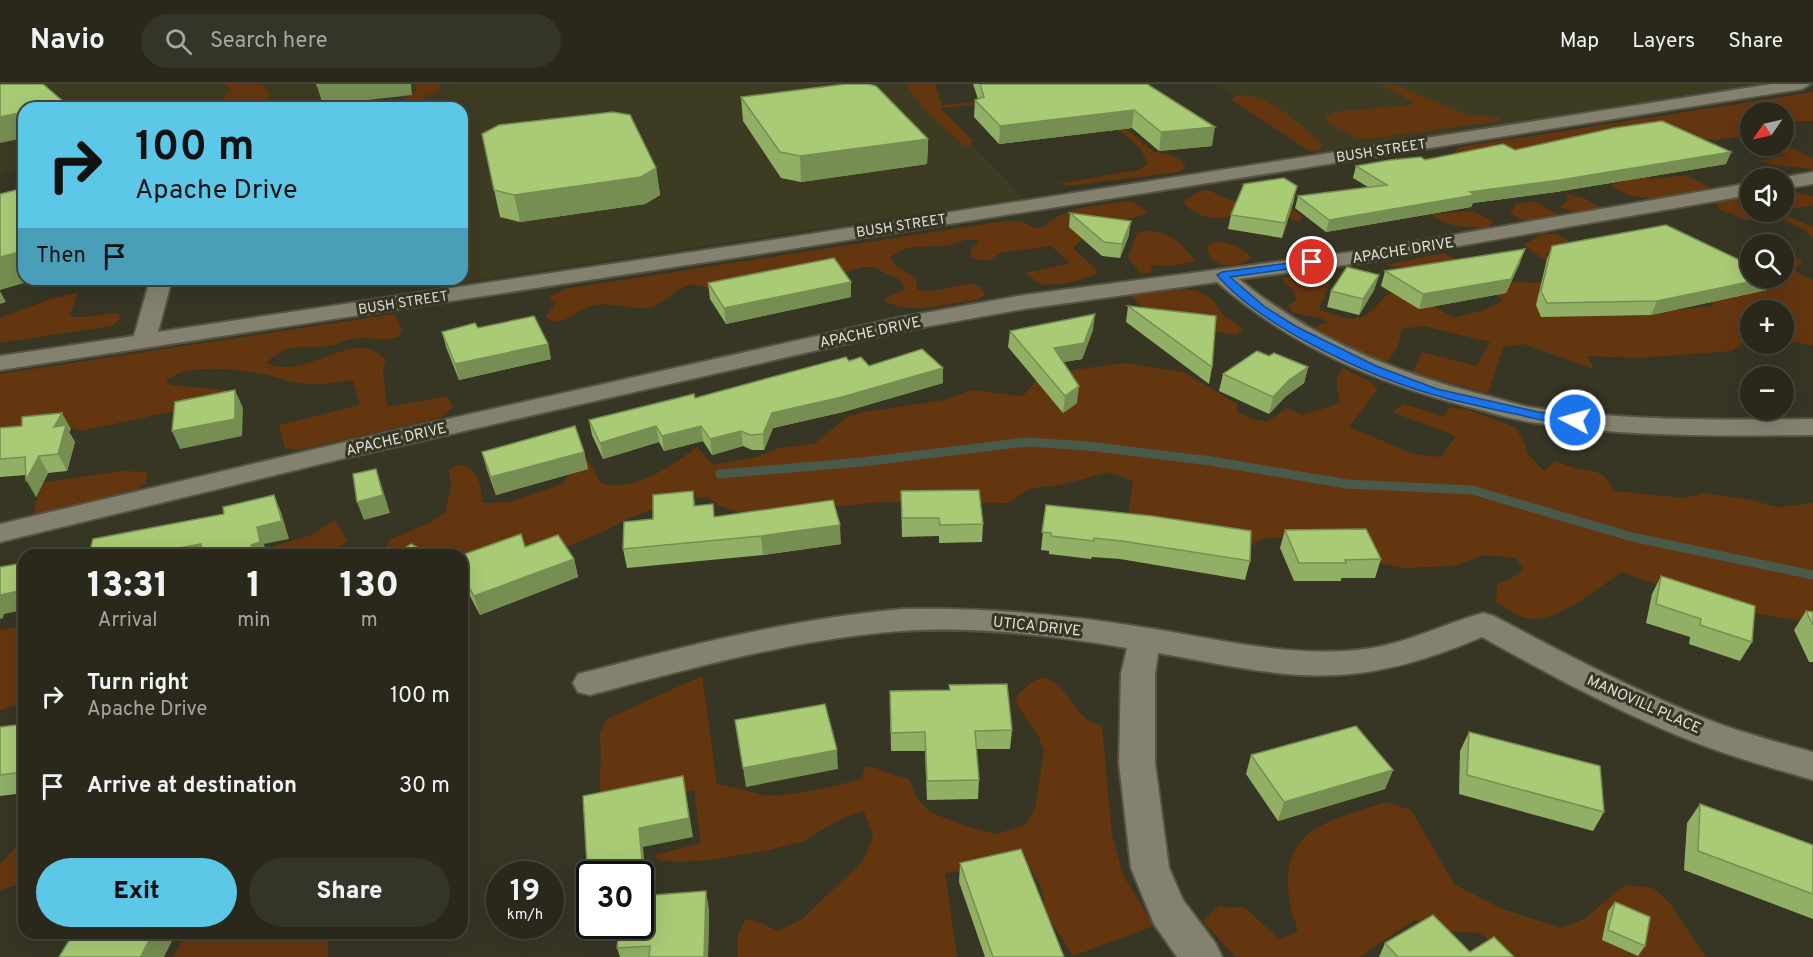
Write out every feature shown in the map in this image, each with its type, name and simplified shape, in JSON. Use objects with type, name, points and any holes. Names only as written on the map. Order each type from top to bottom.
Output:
[{"type":"street","name":"BUSH STREET","points":[[0,363],[1792,85]]},
{"type":"street","points":[[1794,181],[1813,178]]},
{"type":"street","name":"APACHE DRIVE","points":[[0,533],[341,451],[897,325],[1024,302],[1459,241],[1740,191]]},
{"type":"street","points":[[1222,275],[1261,309],[1293,329],[1354,361],[1434,391],[1538,416],[1594,422],[1703,428],[1813,427]]},
{"type":"street","points":[[144,342],[159,285]]},
{"type":"street","name":"UTICA DRIVE","points":[[590,683],[764,640],[821,629],[906,619],[1010,621],[1145,639],[1286,662],[1322,664],[1355,662],[1417,650],[1483,624]]},
{"type":"street","name":"MANOVILL PLACE","points":[[1483,624],[1594,682],[1681,722],[1750,748],[1813,766]]},
{"type":"street","points":[[1145,639],[1138,674],[1137,763],[1150,868],[1168,911],[1201,957]]},
{"type":"shaded area","points":[[0,84],[913,84],[1024,198],[468,282],[468,102],[18,102],[18,172],[0,176]]},
{"type":"shaded area","points":[[226,84],[261,84],[269,93],[268,102],[226,102],[223,98],[230,89]]},
{"type":"shaded area","points":[[416,84],[439,84],[439,92],[426,96],[423,102],[401,102],[416,93]]},
{"type":"shaded area","points":[[906,84],[935,84],[942,105],[1083,91],[1154,152],[1172,156],[1186,166],[1179,172],[1069,186],[1057,184],[1138,170],[1148,164],[1140,148],[1077,94],[940,108],[972,140],[970,147],[963,145],[932,116],[917,101]]},
{"type":"shaded area","points":[[1215,84],[1765,84],[1767,85],[1316,153]]},
{"type":"shaded area","points":[[1392,84],[1472,116],[1499,117],[1500,121],[1366,139],[1357,138],[1327,122],[1326,116],[1335,112],[1412,105],[1413,102],[1382,85]]},
{"type":"shaded area","points":[[1813,92],[1813,121],[1794,121],[1794,102],[1749,102]]},
{"type":"shaded area","points":[[1238,95],[1262,100],[1284,112],[1322,145],[1319,150],[1311,152],[1230,99]]},
{"type":"shaded area","points":[[1740,103],[1738,137],[1715,140],[1688,136],[1617,162],[1653,179],[1686,175],[1710,187],[1672,196],[1646,198],[1622,192],[1610,185],[1637,178],[1602,163],[1412,160],[1453,154],[1459,147]]},
{"type":"shaded area","points":[[1794,149],[1813,158],[1813,169],[1774,165],[1760,161],[1794,156]]},
{"type":"shaded area","points":[[1262,181],[1302,217],[1299,222],[1285,216],[1242,207],[1234,214],[1223,218],[1210,217],[1197,213],[1183,202],[1199,191],[1208,190],[1229,200],[1244,203],[1257,202],[1239,184]]},
{"type":"shaded area","points":[[1794,192],[1813,196],[1813,206],[1794,208]]},
{"type":"shaded area","points":[[1565,193],[1584,198],[1602,208],[1597,211],[1576,213],[1560,207],[1569,200]]},
{"type":"shaded area","points":[[1722,200],[1740,200],[1740,218],[1719,209],[1717,204]]},
{"type":"shaded area","points":[[1132,201],[1148,212],[1093,229],[1073,248],[1097,270],[1095,275],[1064,284],[1042,285],[1025,273],[1070,263],[1051,246],[1000,253],[989,261],[975,259],[970,255],[972,248],[980,241],[971,239],[944,246],[909,248],[890,258],[897,267],[916,278],[917,290],[930,291],[973,283],[982,288],[985,295],[977,300],[915,308],[892,304],[883,299],[905,289],[900,280],[873,267],[863,267],[830,277],[717,292],[703,286],[693,285],[684,287],[655,306],[646,308],[598,305],[585,308],[562,321],[549,321],[546,316],[556,303],[549,298],[564,289],[1004,221],[1020,221],[1036,228],[1044,227],[1073,210]]},
{"type":"shaded area","points":[[1535,202],[1558,214],[1547,220],[1528,221],[1510,213],[1516,204]]},
{"type":"shaded area","points":[[1472,211],[1493,221],[1489,227],[1451,225],[1437,219],[1432,214]]},
{"type":"shaded area","points":[[1794,219],[1813,227],[1813,238],[1805,230],[1789,222],[1794,222]]},
{"type":"shaded area","points":[[1147,231],[1169,236],[1196,261],[1170,266],[1152,265],[1151,273],[1141,273],[1128,258],[1137,233]]},
{"type":"shaded area","points":[[1541,234],[1556,234],[1568,240],[1568,245],[1549,251],[1546,255],[1588,280],[1645,291],[1675,310],[1714,306],[1704,295],[1740,283],[1740,288],[1794,288],[1794,257],[1801,259],[1802,265],[1795,267],[1797,272],[1813,280],[1813,345],[1794,342],[1794,300],[1740,300],[1740,344],[1732,351],[1638,358],[1587,356],[1594,369],[1523,344],[1503,347],[1488,393],[1412,373],[1422,352],[1477,366],[1490,342],[1423,326],[1402,329],[1397,349],[1383,366],[1313,328],[1328,322],[1320,318],[1293,313],[1288,306],[1296,301],[1296,297],[1293,290],[1284,283],[1282,277],[1315,273],[1332,278],[1319,309],[1344,317],[1357,318],[1365,315],[1395,290],[1404,288],[1454,318],[1484,310],[1504,300],[1460,270],[1426,271],[1385,265],[1444,253],[1486,275],[1509,282],[1537,283],[1567,276],[1524,245]]},
{"type":"shaded area","points":[[1213,242],[1234,245],[1252,257],[1240,264],[1219,263],[1209,255],[1207,247]]},
{"type":"shaded area","points":[[1149,287],[1196,290],[1214,301],[1222,314],[1243,329],[1236,335],[1158,322],[1124,290]]},
{"type":"shaded area","points":[[78,293],[70,316],[117,313],[120,319],[112,326],[0,343],[0,318],[53,298]]},
{"type":"shaded area","points":[[394,314],[402,330],[398,337],[357,338],[322,347],[291,348],[275,355],[266,363],[282,367],[314,361],[345,350],[360,348],[373,351],[386,360],[383,372],[387,407],[447,396],[453,407],[440,418],[298,450],[285,448],[279,425],[360,405],[353,380],[304,384],[237,370],[204,369],[176,375],[166,381],[171,385],[225,390],[228,393],[175,411],[81,431],[68,427],[0,438],[0,374]]},
{"type":"shaded area","points":[[1125,363],[1184,372],[1237,404],[1237,412],[1249,418],[1267,422],[1287,408],[1302,415],[1332,406],[1340,401],[1337,380],[1343,368],[1371,382],[1378,389],[1349,427],[1414,454],[1441,457],[1456,436],[1392,412],[1404,404],[1443,416],[1451,407],[1468,410],[1515,427],[1525,444],[1527,453],[1544,471],[1555,461],[1596,472],[1604,476],[1614,491],[1685,498],[1704,493],[1747,499],[1777,507],[1813,503],[1813,623],[1717,607],[1622,572],[1563,611],[1537,619],[1525,618],[1496,602],[1497,585],[1519,574],[1523,568],[1515,558],[1484,555],[1453,566],[1405,568],[1377,563],[1364,538],[1267,538],[1252,544],[1139,528],[1128,516],[1133,481],[1109,472],[1060,485],[1029,489],[1009,503],[882,502],[750,515],[720,506],[707,497],[678,500],[627,519],[564,548],[468,555],[468,549],[385,549],[390,539],[428,524],[445,513],[451,488],[449,469],[461,464],[476,475],[483,503],[510,502],[562,484],[580,461],[589,462],[601,483],[626,484],[652,476],[697,447],[713,465],[756,457],[779,448],[814,444],[847,417],[863,412],[944,400],[972,390],[1023,396],[1039,378],[1058,372]]},
{"type":"shaded area","points":[[121,471],[147,472],[146,483],[127,498],[33,515],[41,483]]},
{"type":"shaded area","points":[[335,520],[347,541],[339,549],[263,549],[312,535]]},
{"type":"shaded area","points":[[18,626],[18,705],[0,710],[0,630]]},
{"type":"shaded area","points":[[702,676],[717,784],[763,795],[783,795],[861,779],[866,766],[908,778],[917,798],[931,813],[996,834],[1025,825],[1035,809],[1044,751],[1038,735],[1015,702],[1030,684],[1047,678],[1061,688],[1085,718],[1102,726],[1112,835],[1123,875],[1154,926],[1073,956],[1047,915],[1040,884],[1028,865],[945,873],[957,957],[738,957],[738,934],[746,919],[778,931],[801,920],[863,861],[873,836],[864,811],[841,819],[802,842],[710,860],[678,862],[660,860],[654,855],[701,843],[694,790],[599,805],[601,749],[599,734],[607,719]]},
{"type":"shaded area","points":[[1386,802],[1411,810],[1455,885],[1502,909],[1562,928],[1584,919],[1625,885],[1653,888],[1668,901],[1706,957],[1516,957],[1479,933],[1453,932],[1414,920],[1360,957],[1235,957],[1203,921],[1219,906],[1245,908],[1279,939],[1298,932],[1290,905],[1288,879],[1291,859],[1299,844],[1311,832],[1326,823]]},
{"type":"shaded area","points":[[18,844],[18,885],[0,890],[0,864]]},
{"type":"shaded area","points":[[183,939],[329,939],[328,957],[173,957]]},
{"type":"building","points":[[0,84],[43,84],[64,102],[18,102],[18,113],[0,117]]},
{"type":"building","points":[[846,84],[876,86],[928,139],[800,156],[780,152],[741,97]]},
{"type":"building","points":[[980,84],[1147,84],[1215,127],[1161,132],[1134,110],[1000,126],[975,100],[984,97]]},
{"type":"building","points":[[613,112],[630,115],[656,168],[641,177],[514,195],[494,190],[482,134],[499,125]]},
{"type":"building","points":[[1662,121],[1731,152],[1470,192],[1475,195],[1329,220],[1298,196],[1387,185],[1356,166],[1421,157],[1425,160],[1503,144],[1515,150],[1614,128]]},
{"type":"building","points":[[1284,178],[1297,186],[1285,223],[1231,215],[1244,184]]},
{"type":"building","points":[[16,190],[18,192],[18,252],[0,257],[0,194]]},
{"type":"building","points":[[1070,213],[1131,221],[1122,244],[1104,242]]},
{"type":"building","points":[[1666,225],[1740,260],[1740,284],[1657,301],[1547,303],[1541,291],[1552,246]]},
{"type":"building","points":[[1525,249],[1511,279],[1423,294],[1385,271]]},
{"type":"building","points":[[834,258],[851,282],[724,308],[708,283]]},
{"type":"building","points":[[1347,267],[1379,275],[1363,299],[1331,291]]},
{"type":"building","points":[[1128,306],[1216,316],[1212,367]]},
{"type":"building","points":[[1095,314],[1084,343],[1054,348],[1079,386],[1065,396],[1010,331]]},
{"type":"building","points":[[534,316],[548,344],[455,364],[442,332],[475,323],[478,328]]},
{"type":"building","points":[[922,349],[943,368],[842,397],[772,413],[763,434],[750,435],[741,431],[710,439],[701,426],[662,436],[656,426],[600,443],[589,420],[694,394],[695,398],[846,357],[849,361],[861,357],[869,366]]},
{"type":"building","points":[[1257,351],[1269,356],[1274,353],[1308,367],[1289,380],[1273,397],[1223,374]]},
{"type":"building","points":[[235,390],[235,419],[172,431],[175,402]]},
{"type":"building","points":[[62,413],[54,427],[66,425],[58,454],[39,456],[26,480],[25,457],[0,459],[0,428],[22,426],[22,417]]},
{"type":"building","points":[[575,426],[584,452],[491,477],[482,452]]},
{"type":"building","points":[[376,469],[383,495],[357,502],[353,474]]},
{"type":"building","points":[[979,490],[983,524],[940,525],[939,518],[902,518],[901,491]]},
{"type":"building","points":[[693,491],[694,506],[713,504],[714,517],[833,500],[840,525],[761,536],[623,549],[624,522],[653,519],[653,495]]},
{"type":"building","points":[[274,495],[282,521],[257,527],[260,542],[251,545],[252,549],[202,549],[201,544],[174,549],[90,549],[93,539],[224,514],[223,507]]},
{"type":"building","points":[[1046,505],[1152,516],[1251,531],[1250,561],[1122,541],[1094,538],[1094,541],[1051,536],[1051,533],[1042,532]]},
{"type":"building","points":[[1366,529],[1381,559],[1345,560],[1346,563],[1299,563],[1285,530]]},
{"type":"building","points":[[521,534],[525,547],[558,535],[574,559],[474,596],[468,585],[468,553]]},
{"type":"building","points":[[411,544],[420,549],[403,549]]},
{"type":"building","points":[[18,564],[18,591],[0,595],[0,567]]},
{"type":"building","points":[[1661,576],[1755,606],[1752,642],[1700,625],[1701,619],[1656,604]]},
{"type":"building","points":[[1806,611],[1813,612],[1813,625]]},
{"type":"building","points":[[1007,684],[1012,730],[975,731],[979,780],[927,781],[925,732],[891,733],[890,691],[950,690],[949,685]]},
{"type":"building","points":[[825,704],[837,750],[743,768],[735,720]]},
{"type":"building","points":[[18,725],[18,773],[0,775],[0,727]]},
{"type":"building","points":[[1356,726],[1393,770],[1284,802],[1251,755]]},
{"type":"building","points":[[1469,732],[1600,766],[1604,812],[1467,775]]},
{"type":"building","points":[[683,776],[689,818],[639,828],[642,861],[587,861],[583,796]]},
{"type":"building","points":[[1700,804],[1813,845],[1813,894],[1698,851]]},
{"type":"building","points":[[1021,849],[1064,957],[993,957],[960,863]]},
{"type":"building","points":[[706,891],[704,957],[649,957],[650,946],[617,948],[618,939],[654,939],[654,895]]},
{"type":"building","points":[[1615,902],[1650,917],[1645,946],[1608,930]]},
{"type":"building","points":[[1433,915],[1470,952],[1494,937],[1514,957],[1398,957],[1385,943]]},
{"type":"building","points":[[70,939],[150,939],[141,956],[162,956],[161,957],[59,957]]},
{"type":"waterway","points":[[720,474],[862,462],[1027,442],[1088,446],[1211,461],[1347,484],[1472,490],[1632,537],[1813,575]]},
{"type":"route","points":[[1312,262],[1222,275],[1261,309],[1319,344],[1372,369],[1434,391],[1538,416],[1575,420]]}]
